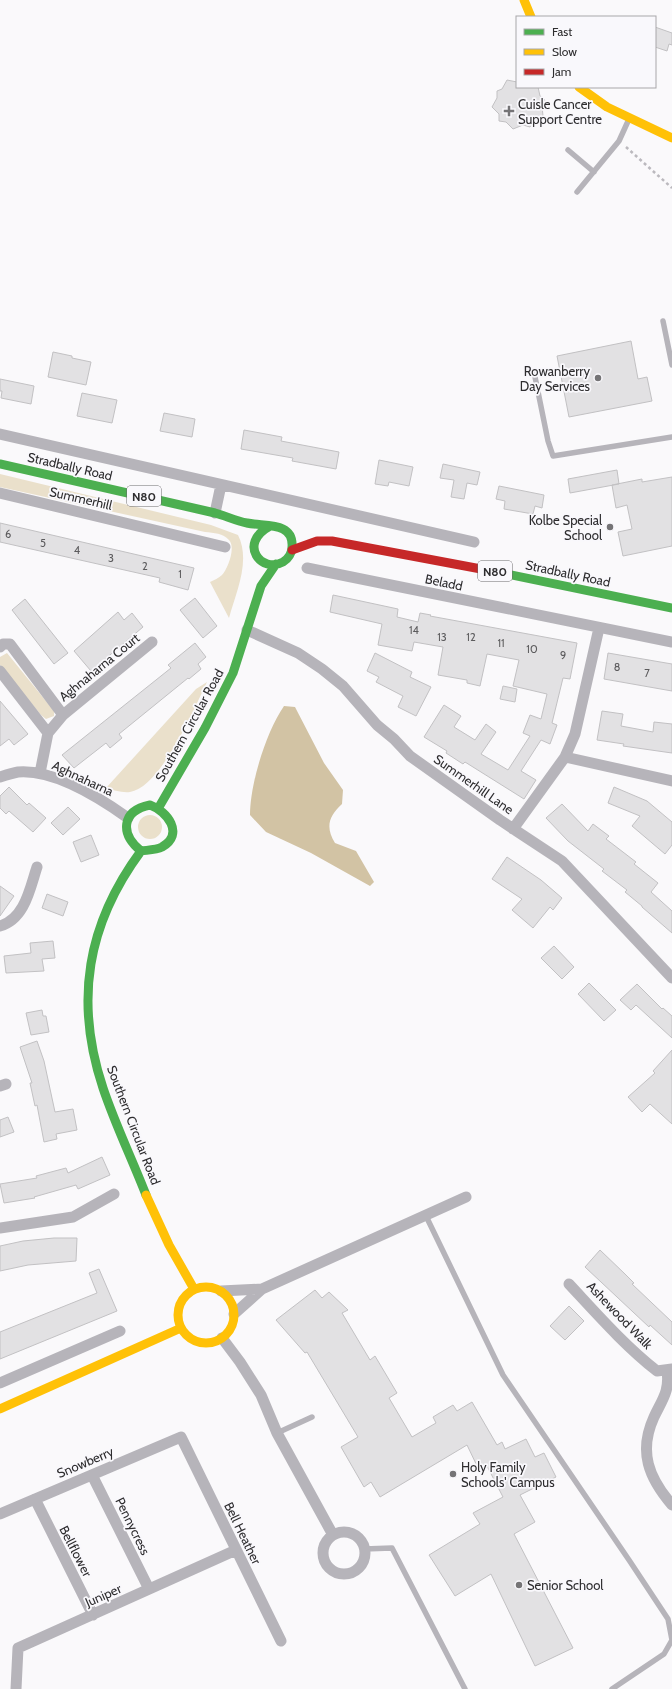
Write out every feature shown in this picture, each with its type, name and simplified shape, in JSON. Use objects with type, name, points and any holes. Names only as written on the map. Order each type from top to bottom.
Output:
[{"type":"main road","points":[[524,0],[531,16]]},
{"type":"main road","points":[[580,88],[607,108],[672,138]]},
{"type":"main road","name":"Stradbally Road","points":[[0,464],[215,512],[249,524],[270,526]]},
{"type":"main road","name":"Stradbally Road","points":[[249,524],[257,533]]},
{"type":"main road","points":[[270,526],[263,528],[257,533],[254,540],[254,548],[256,555],[261,561],[268,564],[276,564]]},
{"type":"main road","name":"N80","points":[[270,526],[278,526],[285,529]]},
{"type":"main road","points":[[285,529],[293,542],[292,550]]},
{"type":"main road","name":"Stradbally Road","points":[[285,529],[317,541]]},
{"type":"main road","name":"Stradbally Road","points":[[292,550],[317,541],[332,541],[527,577],[672,608]]},
{"type":"main road","name":"N80","points":[[276,564],[283,562],[289,557],[292,550]]},
{"type":"main road","name":"Southern Circular Road","points":[[256,555],[261,586]]},
{"type":"main road","name":"Southern Circular Road","points":[[159,807],[205,728],[233,673],[261,586],[276,564]]},
{"type":"main road","points":[[150,805],[159,807],[166,812],[171,820],[172,829],[170,838],[165,845],[157,849],[141,851],[132,843],[128,835],[126,827],[128,818],[134,811],[142,806],[150,805]]},
{"type":"main road","name":"Southern Circular Road","points":[[141,851],[131,863],[111,901],[100,925],[92,952],[88,985],[90,1028],[92,1044],[101,1081],[117,1123],[166,1239],[194,1289]]},
{"type":"main road","points":[[203,1287],[212,1288],[221,1291],[230,1301],[234,1314],[230,1328],[222,1338],[213,1342],[204,1343],[194,1341],[186,1336],[181,1328],[178,1319],[178,1310],[184,1298],[194,1289],[203,1287]]},
{"type":"main road","points":[[0,1409],[181,1328]]},
{"type":"street","points":[[0,434],[474,542]]},
{"type":"street","points":[[215,512],[221,485]]},
{"type":"street","name":"Summerhill","points":[[0,493],[225,547]]},
{"type":"street","name":"Beladd","points":[[307,568],[599,628],[671,639]]},
{"type":"street","points":[[513,829],[565,757],[574,734],[599,628]]},
{"type":"street","name":"Summerhill Lane","points":[[248,630],[298,653],[322,669],[343,686],[377,725],[410,756],[513,829],[562,861],[672,978]]},
{"type":"street","name":"Aghnaharna Court","points":[[40,773],[48,733],[63,715],[152,642]]},
{"type":"street","name":"Aghnaharna Court","points":[[0,646],[3,644],[10,644],[63,715]]},
{"type":"street","points":[[0,671],[48,733]]},
{"type":"street","points":[[565,757],[672,781]]},
{"type":"street","name":"Aghnaharna","points":[[0,777],[17,772],[40,773],[54,777],[95,796],[128,818]]},
{"type":"street","points":[[0,926],[12,919],[23,907],[37,867]]},
{"type":"street","points":[[0,1228],[73,1217],[114,1194]]},
{"type":"street","points":[[234,1314],[262,1289],[466,1197]]},
{"type":"street","name":"Ashewood Walk","points":[[569,1284],[648,1364],[657,1371],[669,1370]]},
{"type":"street","points":[[221,1291],[262,1289]]},
{"type":"street","points":[[0,1384],[120,1331]]},
{"type":"street","points":[[222,1338],[240,1362],[261,1395],[277,1433],[333,1534]]},
{"type":"street","points":[[669,1370],[666,1392],[653,1418],[647,1436],[645,1449],[646,1461],[655,1481],[672,1505]]},
{"type":"street","name":"Snowberry","points":[[0,1514],[181,1437]]},
{"type":"street","name":"Bell Heather","points":[[181,1437],[281,1641]]},
{"type":"street","name":"Pennycress","points":[[92,1475],[149,1589]]},
{"type":"street","name":"Bellflower","points":[[35,1499],[92,1615]]},
{"type":"street","points":[[346,1532],[353,1534],[362,1542],[364,1549],[363,1562],[359,1567],[348,1573],[335,1572],[325,1563],[323,1550],[325,1544],[333,1534],[346,1532]]},
{"type":"street","name":"Juniper","points":[[16,1689],[18,1648],[236,1550]]},
{"type":"lane","points":[[577,192],[619,141],[629,118]]},
{"type":"lane","points":[[568,150],[594,172]]},
{"type":"lane","points":[[663,321],[672,365]]},
{"type":"lane","points":[[534,372],[548,441],[553,456],[672,437]]},
{"type":"lane","points":[[426,1216],[503,1375],[668,1619],[672,1640],[664,1654],[612,1689]]},
{"type":"lane","points":[[277,1433],[312,1417]]},
{"type":"lane","points":[[364,1549],[392,1548],[465,1689]]},
{"type":"path","points":[[619,141],[672,188]]},
{"type":"shaded area","points":[[0,474],[211,525],[238,535],[242,545],[243,566],[229,618],[210,582],[222,575],[227,568],[232,548],[229,540],[224,536],[0,487]]},
{"type":"shaded area","points":[[7,653],[54,711],[54,716],[46,719],[41,715],[0,665],[0,657]]},
{"type":"shaded area","points":[[207,682],[175,745],[165,762],[153,776],[142,787],[130,792],[121,792],[106,788],[196,689]]},
{"type":"shaded area","points":[[284,706],[295,707],[324,763],[343,790],[342,804],[331,817],[329,827],[330,832],[335,843],[356,851],[374,882],[370,886],[311,853],[266,832],[250,815],[253,789],[260,759],[271,730]]},
{"type":"shaded area","points":[[150,815],[159,818],[162,827],[159,836],[150,839],[141,836],[138,827],[141,818]]},
{"type":"building","points":[[656,27],[672,33],[672,45],[669,44],[667,51],[656,47]]},
{"type":"building","points":[[507,80],[516,82],[516,88],[538,88],[540,96],[545,100],[542,106],[543,116],[533,121],[530,127],[523,125],[513,129],[506,122],[499,121],[499,114],[492,107],[497,98],[497,91],[502,89]]},
{"type":"building","name":"Rowanberry Day Services","points":[[631,341],[638,379],[647,377],[652,401],[569,417],[557,356]]},
{"type":"building","points":[[53,352],[91,362],[86,385],[48,377]]},
{"type":"building","points":[[0,379],[34,386],[31,404],[1,398],[2,391],[0,391]]},
{"type":"building","points":[[82,393],[117,400],[112,423],[77,416]]},
{"type":"building","points":[[164,413],[195,419],[192,437],[160,431]]},
{"type":"building","points":[[244,430],[282,437],[281,441],[339,452],[336,469],[292,461],[293,458],[241,449]]},
{"type":"building","points":[[379,460],[413,467],[409,486],[389,482],[388,486],[375,484]]},
{"type":"building","points":[[443,464],[480,472],[477,485],[467,483],[464,499],[451,497],[454,480],[440,478]]},
{"type":"building","points":[[617,470],[619,484],[570,493],[568,479]]},
{"type":"building","points":[[672,477],[672,546],[623,556],[618,532],[632,529],[627,505],[616,508],[612,485],[642,479],[642,482]]},
{"type":"building","points":[[499,486],[544,495],[542,508],[535,506],[533,514],[504,509],[505,501],[496,499]]},
{"type":"building","points":[[0,523],[194,568],[188,590],[159,582],[160,578],[0,542]]},
{"type":"building","points":[[333,595],[398,609],[397,617],[418,622],[420,613],[577,643],[570,679],[563,678],[552,723],[557,725],[550,744],[541,740],[521,771],[536,780],[524,799],[465,762],[463,764],[446,753],[447,751],[424,737],[444,705],[461,716],[454,727],[475,740],[486,724],[496,732],[481,754],[508,770],[530,736],[523,733],[530,715],[541,719],[547,694],[513,686],[519,660],[487,654],[480,686],[467,683],[467,680],[438,675],[443,647],[414,642],[412,651],[378,645],[382,624],[330,612]]},
{"type":"building","points":[[195,598],[217,626],[203,638],[180,610]]},
{"type":"building","points":[[25,599],[68,653],[54,664],[12,610]]},
{"type":"building","points":[[118,612],[124,620],[132,613],[143,627],[91,671],[74,651]]},
{"type":"building","points":[[195,643],[206,657],[198,664],[201,669],[119,734],[122,738],[110,748],[106,743],[74,768],[62,755],[171,668],[168,665]]},
{"type":"building","points":[[375,653],[412,672],[410,677],[431,687],[416,716],[398,707],[403,696],[376,682],[379,677],[367,671]]},
{"type":"building","points":[[608,653],[672,664],[672,691],[604,679]]},
{"type":"building","points":[[503,686],[517,689],[515,702],[500,699]]},
{"type":"building","points":[[0,701],[28,734],[14,745],[9,739],[0,746]]},
{"type":"building","points":[[602,711],[623,714],[621,726],[653,732],[654,722],[672,724],[672,753],[623,746],[624,744],[597,740]]},
{"type":"building","points":[[9,787],[27,805],[29,803],[46,818],[33,832],[9,811],[6,814],[0,808],[0,796]]},
{"type":"building","points":[[614,787],[647,801],[672,822],[672,845],[665,854],[632,826],[640,816],[608,803]]},
{"type":"building","points":[[562,804],[588,831],[593,824],[609,836],[606,839],[636,862],[634,864],[658,883],[651,892],[672,911],[672,933],[625,892],[627,890],[602,871],[604,869],[568,841],[546,818]]},
{"type":"building","points":[[68,807],[80,819],[63,835],[51,823]]},
{"type":"building","points":[[91,835],[99,855],[81,862],[73,842]]},
{"type":"building","points":[[507,857],[541,880],[562,898],[553,910],[550,907],[533,928],[512,910],[522,899],[492,879]]},
{"type":"building","points":[[0,886],[14,896],[0,916]]},
{"type":"building","points":[[47,894],[68,902],[63,916],[42,908]]},
{"type":"building","points":[[53,941],[55,958],[42,959],[44,971],[6,973],[4,956],[31,953],[30,943]]},
{"type":"building","points":[[554,946],[574,967],[562,979],[541,958]]},
{"type":"building","points":[[589,983],[616,1010],[604,1021],[578,994]]},
{"type":"building","points":[[637,984],[662,1009],[663,1008],[672,1016],[672,1038],[636,1005],[631,1010],[620,1000]]},
{"type":"building","points":[[42,1010],[43,1016],[46,1016],[49,1032],[31,1035],[26,1013]]},
{"type":"building","points":[[37,1041],[44,1061],[55,1112],[73,1109],[77,1130],[56,1134],[57,1139],[44,1142],[37,1105],[35,1106],[30,1083],[32,1083],[20,1047]]},
{"type":"building","points":[[672,1050],[672,1124],[650,1104],[642,1112],[628,1097],[655,1073],[653,1071]]},
{"type":"building","points":[[8,1117],[14,1132],[0,1137],[0,1120]]},
{"type":"building","points":[[102,1157],[110,1175],[78,1189],[76,1185],[34,1197],[35,1198],[4,1203],[0,1184],[37,1178],[36,1176],[66,1168],[68,1173]]},
{"type":"building","points":[[54,1238],[77,1238],[76,1261],[28,1265],[0,1271],[0,1246],[23,1241]]},
{"type":"building","points":[[600,1250],[634,1283],[632,1284],[672,1322],[672,1345],[650,1325],[649,1327],[585,1267]]},
{"type":"building","points":[[99,1269],[117,1311],[0,1359],[0,1332],[97,1293],[89,1273]]},
{"type":"building","points":[[315,1290],[322,1298],[329,1292],[348,1310],[342,1313],[370,1360],[375,1356],[397,1393],[389,1398],[412,1437],[436,1423],[433,1417],[453,1405],[457,1411],[472,1402],[497,1445],[502,1442],[505,1449],[526,1439],[535,1457],[544,1453],[556,1477],[520,1495],[535,1522],[514,1534],[573,1648],[535,1666],[491,1574],[455,1596],[429,1555],[480,1524],[473,1513],[503,1497],[487,1466],[479,1470],[467,1445],[380,1497],[371,1482],[364,1487],[341,1447],[358,1437],[307,1352],[305,1353],[276,1320]]},
{"type":"building","points":[[569,1306],[584,1321],[565,1340],[550,1326]]},
{"type":"traffic: fast","points":[[0,464],[215,513],[243,522],[269,525],[283,529],[288,533],[291,539],[292,549],[287,559],[275,565],[267,564],[261,561],[256,555],[254,548],[255,541],[260,533],[270,526]]},
{"type":"traffic: fast","points":[[159,807],[205,728],[233,673],[261,586],[276,564]]},
{"type":"traffic: fast","points":[[497,572],[672,608]]},
{"type":"traffic: fast","points":[[150,805],[162,812],[167,817],[173,830],[172,836],[169,842],[162,847],[141,851],[129,837],[127,824],[133,812],[150,805]]},
{"type":"traffic: fast","points":[[141,851],[123,879],[108,907],[98,935],[91,964],[88,994],[89,1025],[94,1056],[103,1088],[146,1195]]},
{"type":"traffic: slow","points":[[524,0],[531,16]]},
{"type":"traffic: slow","points":[[580,88],[607,107],[672,138]]},
{"type":"traffic: slow","points":[[146,1195],[169,1245],[194,1289]]},
{"type":"traffic: slow","points":[[206,1287],[217,1289],[226,1295],[232,1304],[234,1315],[232,1326],[226,1335],[217,1341],[206,1343],[195,1341],[186,1335],[180,1326],[178,1315],[180,1304],[186,1295],[195,1289],[206,1287]]},
{"type":"traffic: slow","points":[[0,1409],[181,1328]]},
{"type":"traffic: jam","points":[[292,550],[317,541],[332,541],[497,572]]},
{"type":"place","name":"Cuisle Cancer Support Centre","points":[[509,111]]},
{"type":"place","name":"Rowanberry Day Services","points":[[598,378]]},
{"type":"place","name":"Kolbe Special School","points":[[610,527]]},
{"type":"place","name":"Holy Family Schools' Campus","points":[[453,1474]]},
{"type":"place","name":"Senior School","points":[[519,1585]]}]
